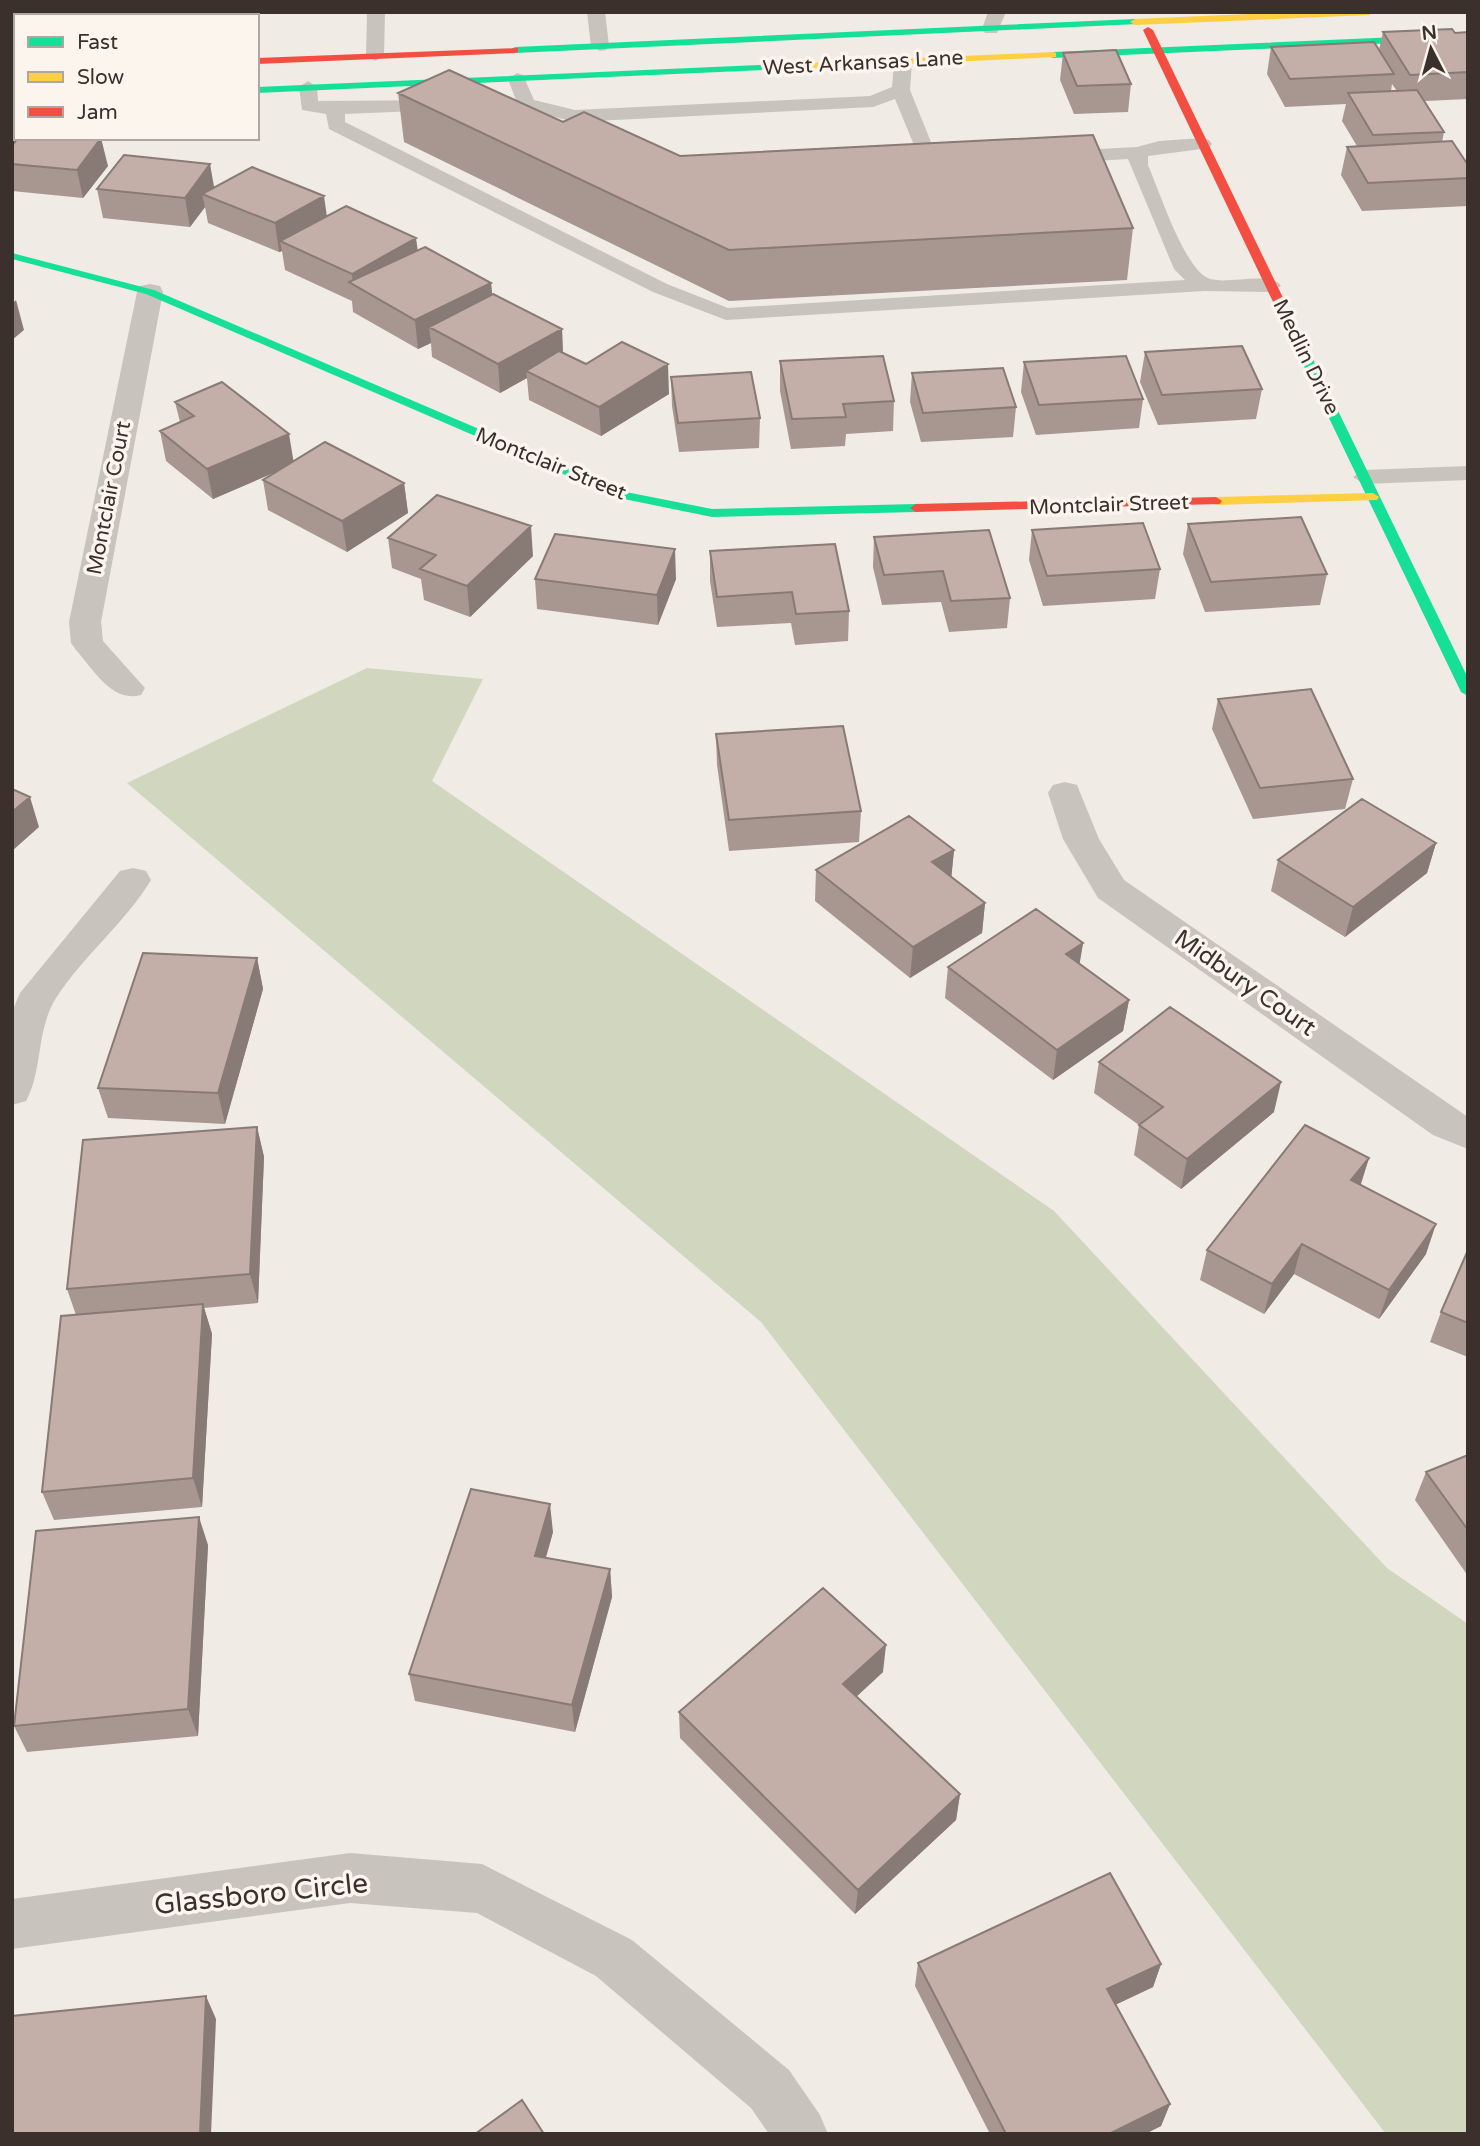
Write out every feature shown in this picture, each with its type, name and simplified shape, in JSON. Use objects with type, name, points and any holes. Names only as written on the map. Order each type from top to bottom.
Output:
[{"type":"main road","name":"West Arkansas Lane","points":[[259,61],[600,46],[994,20],[1144,22],[1224,15],[1369,12]]},
{"type":"main road","name":"Medlin Drive","points":[[1144,22],[1468,692]]},
{"type":"main road","name":"West Arkansas Lane","points":[[259,90],[1468,37]]},
{"type":"main road","name":"Montclair Street","points":[[12,256],[150,292],[623,495],[712,513],[771,514],[1369,487]]},
{"type":"street","name":"Montclair Court","points":[[129,688],[87,643],[85,622],[150,292]]},
{"type":"street","name":"Midbury Court","points":[[1065,793],[1081,839],[1111,889],[1447,1124],[1468,1134]]},
{"type":"street","points":[[12,1091],[23,1031],[39,993],[133,880]]},
{"type":"street","name":"Glassboro Circle","points":[[12,1924],[350,1878],[482,1889],[614,1958],[770,2089],[801,2134]]},
{"type":"lane","points":[[375,56],[376,12]]},
{"type":"lane","points":[[596,12],[600,46]]},
{"type":"lane","points":[[903,61],[901,90],[923,163],[971,161]]},
{"type":"lane","points":[[517,79],[518,100],[575,116],[610,133]]},
{"type":"lane","points":[[308,88],[309,106],[335,109],[457,103]]},
{"type":"lane","points":[[575,116],[873,101],[901,90]]},
{"type":"lane","points":[[335,109],[336,125],[660,288],[726,314],[1204,285],[1271,286]]},
{"type":"lane","points":[[1041,158],[1138,153],[1159,147],[1202,144]]},
{"type":"lane","points":[[1138,153],[1138,165],[1184,269],[1204,285]]},
{"type":"lane","points":[[1369,487],[1468,473]]},
{"type":"green space","points":[[367,668],[483,679],[432,781],[1054,1211],[1387,1568],[1468,1624],[1468,2134],[1386,2134],[761,1322],[127,783]]},
{"type":"building","points":[[1452,29],[1455,33],[1468,32],[1468,72],[1410,75],[1383,32]]},
{"type":"building","points":[[1374,42],[1394,74],[1290,79],[1271,47]]},
{"type":"building","points":[[1116,50],[1131,84],[1077,86],[1063,53]]},
{"type":"building","points":[[449,70],[563,122],[584,112],[680,156],[1093,135],[1133,228],[729,250],[398,93]]},
{"type":"building","points":[[1417,90],[1444,132],[1373,135],[1348,93]]},
{"type":"building","points":[[16,140],[100,140],[77,170],[12,164],[12,146]]},
{"type":"building","points":[[1452,141],[1468,165],[1468,178],[1368,183],[1347,147]]},
{"type":"building","points":[[124,155],[210,164],[185,198],[97,189]]},
{"type":"building","points":[[252,167],[324,196],[275,223],[202,194]]},
{"type":"building","points":[[346,206],[416,238],[352,274],[280,241]]},
{"type":"building","points":[[425,247],[491,283],[415,320],[349,282]]},
{"type":"building","points":[[493,294],[562,329],[498,364],[429,327]]},
{"type":"building","points":[[622,342],[668,364],[599,407],[526,371],[559,351],[586,364]]},
{"type":"building","points":[[1242,346],[1262,389],[1162,395],[1145,352]]},
{"type":"building","points":[[883,356],[894,401],[843,404],[846,417],[792,419],[780,361]]},
{"type":"building","points":[[1126,356],[1143,399],[1039,405],[1024,362]]},
{"type":"building","points":[[1003,368],[1016,407],[923,413],[912,373]]},
{"type":"building","points":[[751,372],[760,418],[678,423],[671,377]]},
{"type":"building","points":[[222,382],[289,434],[207,469],[160,431],[194,416],[175,402]]},
{"type":"building","points":[[325,442],[404,483],[342,521],[263,480]]},
{"type":"building","points":[[437,495],[531,526],[467,586],[420,569],[436,555],[388,538]]},
{"type":"building","points":[[1301,517],[1327,574],[1211,582],[1188,524]]},
{"type":"building","points":[[1143,523],[1160,569],[1047,576],[1032,530]]},
{"type":"building","points":[[989,530],[1010,598],[951,601],[943,571],[884,575],[874,537]]},
{"type":"building","points":[[555,534],[675,549],[657,595],[535,579]]},
{"type":"building","points":[[835,544],[849,611],[796,614],[792,592],[717,597],[710,551]]},
{"type":"building","points":[[1311,689],[1353,779],[1260,788],[1218,699]]},
{"type":"building","points":[[843,726],[861,811],[729,820],[716,734]]},
{"type":"building","points":[[12,789],[30,797],[12,812]]},
{"type":"building","points":[[1362,799],[1436,843],[1353,907],[1278,860]]},
{"type":"building","points":[[909,816],[954,850],[932,862],[985,903],[913,947],[816,870]]},
{"type":"building","points":[[1036,909],[1083,943],[1066,954],[1129,1000],[1057,1050],[948,967]]},
{"type":"building","points":[[143,953],[257,958],[218,1093],[98,1088]]},
{"type":"building","points":[[1170,1007],[1281,1082],[1187,1159],[1139,1125],[1163,1107],[1099,1062]]},
{"type":"building","points":[[1305,1125],[1369,1158],[1351,1180],[1436,1224],[1389,1290],[1302,1244],[1272,1284],[1207,1250]]},
{"type":"building","points":[[257,1127],[250,1274],[67,1289],[83,1140]]},
{"type":"building","points":[[1468,1250],[1468,1323],[1441,1312]]},
{"type":"building","points":[[203,1304],[193,1478],[42,1492],[61,1316]]},
{"type":"building","points":[[1468,1455],[1468,1530],[1426,1472]]},
{"type":"building","points":[[471,1489],[550,1504],[535,1556],[610,1569],[572,1705],[409,1674]]},
{"type":"building","points":[[199,1517],[188,1709],[14,1726],[36,1531]]},
{"type":"building","points":[[823,1588],[886,1645],[843,1684],[960,1794],[858,1890],[679,1712]]},
{"type":"building","points":[[1110,1873],[1161,1964],[1107,1989],[1170,2104],[1109,2134],[1006,2134],[918,1963]]},
{"type":"building","points":[[206,1996],[200,2134],[12,2134],[12,2016]]},
{"type":"building","points":[[522,2100],[544,2134],[475,2134]]},
{"type":"traffic: fast","points":[[515,50],[1135,22]]},
{"type":"traffic: fast","points":[[1053,55],[1468,37]]},
{"type":"traffic: fast","points":[[259,90],[804,66]]},
{"type":"traffic: fast","points":[[12,256],[150,292],[623,495],[712,513],[916,508]]},
{"type":"traffic: fast","points":[[1282,308],[1468,692]]},
{"type":"traffic: slow","points":[[1135,22],[1369,12]]},
{"type":"traffic: slow","points":[[804,66],[1053,55]]},
{"type":"traffic: slow","points":[[1216,501],[1373,497]]},
{"type":"traffic: jam","points":[[1148,30],[1282,308]]},
{"type":"traffic: jam","points":[[259,61],[515,50]]},
{"type":"traffic: jam","points":[[916,508],[1216,501]]}]
